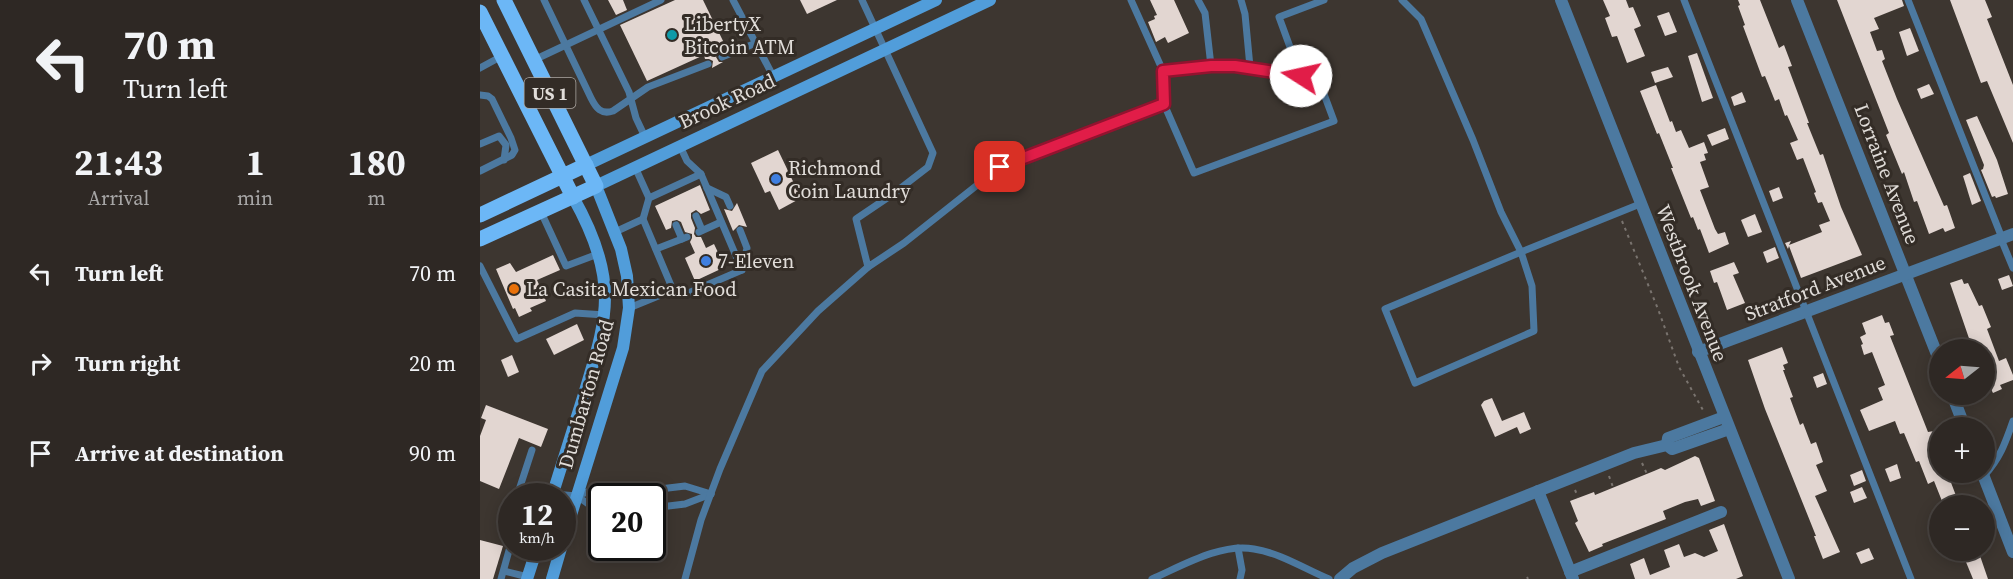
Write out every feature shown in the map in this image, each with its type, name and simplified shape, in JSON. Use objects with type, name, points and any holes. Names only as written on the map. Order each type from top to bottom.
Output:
[{"type":"main road","name":"US 1","points":[[504,0],[596,186]]},
{"type":"main road","name":"Brook Road","points":[[480,238],[541,212],[990,0]]},
{"type":"main road","name":"Brook Road","points":[[480,215],[929,1]]},
{"type":"main road","name":"US 1","points":[[480,12],[562,176]]},
{"type":"main road","points":[[562,176],[573,196]]},
{"type":"main road","name":"Dumbarton Road","points":[[576,499],[623,348],[629,308],[625,263],[596,186]]},
{"type":"main road","name":"Dumbarton Road","points":[[557,483],[594,361],[605,315],[604,280],[598,254],[582,211],[573,196]]},
{"type":"main road","points":[[527,578],[533,561]]},
{"type":"main road","name":"Dumbarton Road","points":[[552,579],[557,561]]},
{"type":"street","name":"Westbrook Avenue","points":[[1561,0],[1789,579]]},
{"type":"street","name":"Lorraine Avenue","points":[[1797,0],[1931,339]]},
{"type":"street","name":"Stratford Avenue","points":[[1698,352],[2005,237]]},
{"type":"street","points":[[1340,579],[1353,568],[1382,553],[1641,450],[1666,445],[1672,449],[1679,447],[1726,423]]},
{"type":"street","points":[[1986,483],[2013,552]]},
{"type":"street","points":[[1538,491],[1571,576],[1721,512]]},
{"type":"lane","points":[[544,0],[597,109],[606,113],[631,100],[648,87],[708,64]]},
{"type":"lane","points":[[585,0],[629,92],[636,118],[645,137]]},
{"type":"lane","points":[[534,60],[661,0]]},
{"type":"lane","points":[[733,0],[773,76]]},
{"type":"lane","points":[[862,0],[933,153],[928,167],[856,219],[868,267]]},
{"type":"lane","points":[[1131,0],[1163,71],[1164,104],[1194,173],[1334,121],[1318,78],[1250,67],[1211,66],[1163,71]]},
{"type":"lane","points":[[1198,0],[1205,13],[1211,66]]},
{"type":"lane","points":[[1241,0],[1245,14],[1250,67]]},
{"type":"lane","points":[[1301,76],[1279,17],[1324,0]]},
{"type":"lane","points":[[1402,0],[1421,19],[1473,140],[1501,213],[1521,252],[1532,286],[1534,331],[1415,383],[1385,309],[1521,252],[1640,204]]},
{"type":"lane","points":[[1684,0],[1911,579]]},
{"type":"lane","points":[[1908,0],[2005,237],[2013,268]]},
{"type":"lane","points":[[722,57],[756,42]]},
{"type":"lane","points":[[480,68],[502,56]]},
{"type":"lane","points":[[480,95],[492,99],[515,150],[504,160],[480,171]]},
{"type":"lane","points":[[685,579],[701,520],[762,371],[818,311],[868,267],[903,243],[1000,167],[1164,104]]},
{"type":"lane","points":[[480,144],[499,136],[506,145],[504,160]]},
{"type":"lane","points":[[680,146],[687,161],[701,174],[742,270]]},
{"type":"lane","points":[[635,167],[649,198],[643,219],[673,290]]},
{"type":"lane","points":[[649,198],[701,174]]},
{"type":"lane","points":[[683,183],[687,191]]},
{"type":"lane","points":[[707,188],[726,197],[730,206]]},
{"type":"lane","points":[[662,192],[666,201]]},
{"type":"lane","points":[[541,212],[566,266],[598,254]]},
{"type":"lane","points":[[696,216],[700,231],[721,222]]},
{"type":"lane","points":[[615,232],[643,219]]},
{"type":"lane","points":[[656,249],[685,238],[676,225]]},
{"type":"lane","points":[[740,230],[747,248],[742,270]]},
{"type":"lane","points":[[480,266],[516,339],[575,313],[605,315]]},
{"type":"lane","points":[[629,308],[673,290],[686,294],[742,270]]},
{"type":"lane","points":[[1995,463],[2002,453],[2013,421]]},
{"type":"lane","points":[[521,483],[532,450]]},
{"type":"lane","points":[[577,496],[595,489],[618,494],[685,486],[711,494]]},
{"type":"lane","points":[[666,506],[685,504],[711,494]]},
{"type":"lane","points":[[577,496],[588,504]]},
{"type":"lane","points":[[1238,548],[1242,570],[1240,579]]},
{"type":"lane","points":[[1152,579],[1210,555],[1238,548],[1266,552],[1329,579]]},
{"type":"lane","points":[[501,579],[506,561]]},
{"type":"lane","points":[[504,571],[527,578]]},
{"type":"path","points":[[1623,224],[1679,367],[1705,414]]},
{"type":"path","points":[[1641,460],[1647,474]]},
{"type":"path","points":[[1609,474],[1614,487]]},
{"type":"path","points":[[1574,487],[1578,497]]},
{"type":"building","points":[[608,0],[623,0],[627,10],[616,15]]},
{"type":"building","name":"LibertyX Bitcoin ATM","points":[[675,0],[703,0],[725,45],[718,48],[720,52],[716,57],[719,62],[723,62],[712,68],[713,61],[705,59],[704,55],[647,81],[620,25]]},
{"type":"building","points":[[800,0],[837,0],[807,14]]},
{"type":"building","points":[[1150,0],[1174,0],[1189,33],[1168,43],[1165,37],[1156,42],[1148,22],[1155,19],[1154,16],[1157,15]]},
{"type":"building","points":[[1603,0],[1626,0],[1629,8],[1633,7],[1641,26],[1634,29],[1645,56],[1627,63],[1617,36],[1612,37],[1605,18],[1610,16]]},
{"type":"building","points":[[1738,0],[1760,0],[1779,48],[1784,45],[1792,66],[1788,67],[1809,123],[1807,123],[1820,155],[1823,154],[1841,207],[1862,255],[1801,278],[1789,246],[1788,249],[1785,243],[1791,241],[1789,245],[1822,232],[1819,225],[1830,221],[1822,202],[1818,203],[1803,158],[1797,160],[1790,143],[1798,140],[1787,115],[1785,116],[1779,99],[1775,101],[1765,76],[1762,77],[1743,26],[1745,25]]},
{"type":"building","points":[[1837,0],[1902,0],[1904,6],[1874,18],[1879,29],[1870,32],[1877,51],[1882,50],[1885,59],[1882,61],[1897,99],[1944,206],[1947,205],[1955,228],[1945,232],[1943,228],[1929,234],[1917,201],[1914,202],[1904,172],[1902,174],[1886,135],[1889,133]]},
{"type":"building","points":[[1950,0],[1985,0],[1992,17],[1987,19],[2013,85],[2013,143],[1987,81],[1981,83]]},
{"type":"building","points":[[1669,12],[1677,32],[1665,36],[1657,16]]},
{"type":"building","points":[[1910,28],[1919,51],[1907,56],[1899,32]]},
{"type":"building","points":[[1697,53],[1713,98],[1702,102],[1688,56]]},
{"type":"building","points":[[1668,67],[1673,77],[1655,83],[1651,72]]},
{"type":"building","points":[[1929,84],[1934,94],[1921,99],[1917,89]]},
{"type":"building","points":[[1656,85],[1676,132],[1681,130],[1689,148],[1704,142],[1708,153],[1704,154],[1706,160],[1700,162],[1709,187],[1700,190],[1715,229],[1718,234],[1725,232],[1729,244],[1709,253],[1700,229],[1698,230],[1693,217],[1691,218],[1659,133],[1657,134],[1640,91]]},
{"type":"building","points":[[1742,92],[1746,102],[1734,106],[1731,97]]},
{"type":"building","points":[[1977,116],[1997,160],[2008,194],[1996,198],[1992,197],[1981,170],[1984,165],[1966,120]]},
{"type":"building","points":[[1725,128],[1729,139],[1712,146],[1707,135]]},
{"type":"building","name":"Richmond Coin Laundry","points":[[778,150],[801,198],[779,210],[770,191],[765,193],[751,163]]},
{"type":"building","points":[[1970,173],[1981,201],[1972,205],[1963,176]]},
{"type":"building","points":[[700,185],[710,210],[701,214],[696,210],[691,213],[695,228],[694,234],[696,237],[701,237],[706,248],[714,244],[725,267],[695,281],[685,258],[695,253],[690,242],[692,234],[685,232],[681,222],[677,220],[672,221],[671,228],[666,230],[655,206]]},
{"type":"building","points":[[1779,187],[1783,198],[1773,202],[1769,191]]},
{"type":"building","points":[[737,203],[747,227],[739,225],[733,231],[724,209],[732,211]]},
{"type":"building","points":[[1755,214],[1762,232],[1748,237],[1741,220]]},
{"type":"building","points":[[1775,247],[1779,258],[1767,263],[1763,252]]},
{"type":"building","points":[[553,255],[560,270],[537,280],[546,301],[530,308],[532,311],[519,317],[515,308],[513,309],[496,269],[510,263],[516,272]]},
{"type":"building","points":[[1734,262],[1739,273],[1733,275],[1745,303],[1727,310],[1717,282],[1714,283],[1710,271]]},
{"type":"building","points":[[2009,275],[2013,286],[2002,290],[1998,279]]},
{"type":"building","points":[[1962,279],[1964,284],[1968,283],[1979,306],[1982,305],[1991,327],[1987,329],[1991,339],[1969,339],[1950,283]]},
{"type":"building","points":[[1882,315],[1885,323],[1889,322],[1894,335],[1890,336],[1929,432],[1930,483],[1928,484],[1919,461],[1916,462],[1904,433],[1900,434],[1895,421],[1869,431],[1860,410],[1883,400],[1878,388],[1885,385],[1872,352],[1864,355],[1860,337],[1866,334],[1862,323]]},
{"type":"building","points":[[577,324],[584,340],[554,355],[546,339]]},
{"type":"building","points":[[1782,347],[1788,363],[1783,365],[1785,370],[1783,370],[1793,397],[1790,398],[1800,425],[1803,423],[1811,444],[1816,442],[1823,462],[1816,465],[1827,491],[1815,496],[1840,552],[1823,559],[1748,360]]},
{"type":"building","points":[[1995,350],[1999,361],[2006,358],[2013,375],[2013,380],[2000,385],[2002,389],[1995,392]]},
{"type":"building","points":[[512,355],[519,372],[508,377],[501,360]]},
{"type":"building","points":[[1823,373],[1827,384],[1817,388],[1813,377]]},
{"type":"building","points":[[1492,398],[1502,421],[1524,412],[1531,429],[1520,434],[1517,427],[1495,437],[1481,405]]},
{"type":"building","points":[[486,405],[548,429],[541,447],[519,438],[501,483],[498,483],[498,489],[480,481],[480,436],[486,420],[481,418]]},
{"type":"building","points":[[1695,456],[1699,458],[1715,501],[1701,506],[1698,499],[1685,502],[1663,511],[1666,519],[1602,544],[1603,546],[1589,552],[1575,523],[1578,521],[1570,501],[1594,492],[1595,495],[1661,468],[1665,470]]},
{"type":"building","points":[[1897,464],[1901,478],[1890,482],[1885,469]]},
{"type":"building","points":[[1862,470],[1866,481],[1854,486],[1850,475]]},
{"type":"building","points":[[1935,483],[1951,483],[1956,495],[1940,495]]},
{"type":"building","points":[[1862,487],[1867,498],[1854,503],[1850,492]]},
{"type":"building","points":[[1724,524],[1743,576],[1736,579],[1635,579],[1630,564],[1644,558],[1650,575],[1670,567],[1664,550],[1679,544],[1684,557],[1695,553],[1704,557],[1718,551],[1709,530]]},
{"type":"building","points":[[480,540],[498,545],[498,561],[493,579],[480,579]]},
{"type":"building","points":[[1869,548],[1874,559],[1861,564],[1856,553]]},
{"type":"building","points":[[1966,561],[1982,561],[1988,579],[1973,579]]},
{"type":"place","name":"LibertyX Bitcoin ATM","points":[[672,35]]},
{"type":"place","name":"Richmond Coin Laundry","points":[[776,179]]},
{"type":"place","name":"7-Eleven","points":[[706,261]]},
{"type":"place","name":"La Casita Mexican Food","points":[[514,289]]},
{"type":"route","points":[[1000,167],[1164,104],[1163,71],[1235,66],[1301,76]]}]
